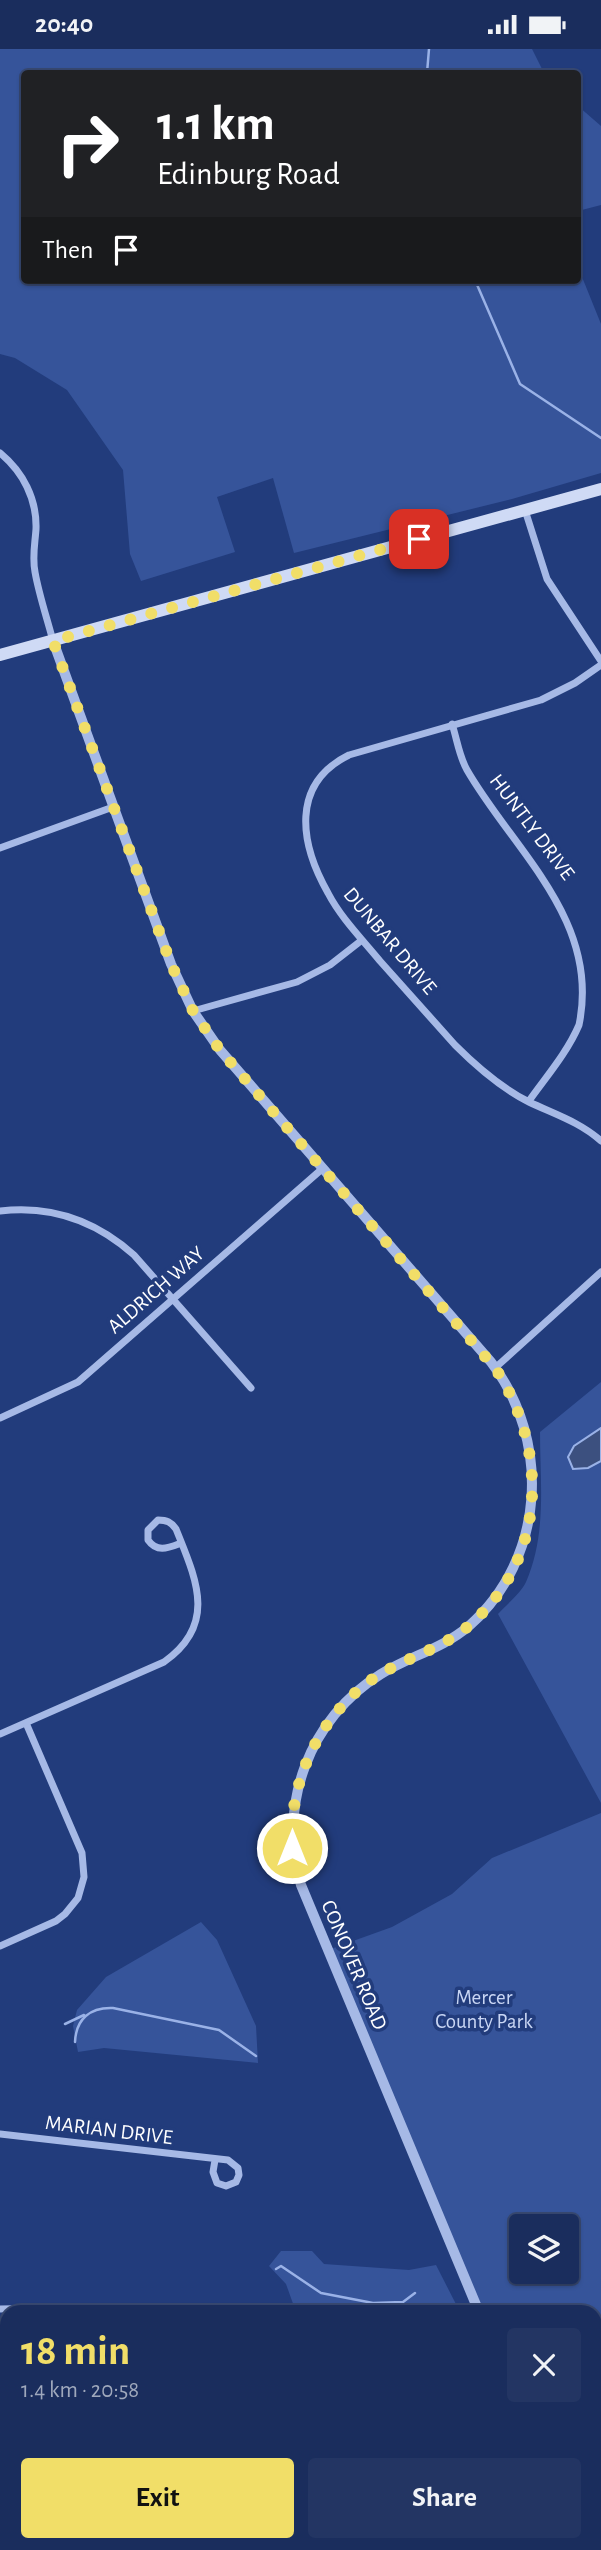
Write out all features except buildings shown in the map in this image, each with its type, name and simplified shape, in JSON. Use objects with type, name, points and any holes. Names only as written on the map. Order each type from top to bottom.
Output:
[{"type":"main road","points":[[0,656],[601,489]]},
{"type":"street","points":[[0,453],[20,474],[32,499],[36,530],[33,560],[35,574],[53,641]]},
{"type":"street","points":[[525,510],[547,579],[601,663]]},
{"type":"street","name":"CONOVER ROAD","points":[[53,641],[171,964],[193,1011],[220,1050],[495,1368],[516,1403],[524,1425],[532,1462],[533,1482],[530,1519],[517,1559],[496,1595],[468,1626],[437,1648],[382,1674],[359,1690],[338,1710],[326,1725],[308,1759],[295,1797],[291,1832],[295,1867],[301,1885],[476,2305]]},
{"type":"street","name":"DUNBAR DRIVE","points":[[601,663],[567,688],[541,700],[452,724],[338,760],[320,776],[309,797],[305,821],[317,872],[338,909],[362,940],[471,1062],[508,1090],[582,1126],[601,1141]]},
{"type":"street","name":"HUNTLY DRIVE","points":[[452,724],[468,772],[567,902]]},
{"type":"street","points":[[0,848],[113,807]]},
{"type":"street","points":[[193,1011],[298,982],[331,965],[362,940]]},
{"type":"street","points":[[529,1101],[579,1025],[587,995],[589,971]]},
{"type":"street","name":"ALDRICH WAY","points":[[0,1417],[78,1382],[322,1169]]},
{"type":"street","points":[[0,1212],[50,1212],[88,1223],[105,1232],[128,1249],[251,1388]]},
{"type":"street","points":[[495,1368],[601,1272]]},
{"type":"street","points":[[0,1734],[164,1662],[183,1645],[195,1623],[199,1598],[194,1574],[176,1529],[170,1522],[158,1520],[148,1529],[148,1540],[157,1548],[164,1549],[181,1543]]},
{"type":"street","points":[[0,1946],[65,1914],[78,1898],[84,1877],[82,1853],[26,1723]]},
{"type":"street","name":"MARIAN DRIVE","points":[[0,2134],[215,2160]]},
{"type":"green space","points":[[0,49],[532,49],[542,70],[21,70],[21,284],[581,284],[581,274],[601,324],[601,473],[512,499],[294,553],[273,478],[217,497],[235,552],[141,581],[130,554],[123,470],[67,390],[15,358],[0,354]]},
{"type":"green space","points":[[581,109],[601,126],[601,205],[581,210]]},
{"type":"green space","points":[[601,1382],[601,1803],[498,1614],[524,1586],[533,1564],[540,1527],[540,1432]]},
{"type":"green space","name":"Mercer County Park","points":[[601,1813],[601,2305],[477,2305],[328,1950],[392,1927],[452,1894],[492,1858]]},
{"type":"green space","points":[[201,1922],[217,1940],[256,2026],[258,2063],[104,2048],[78,2052],[73,2026],[77,2010],[106,1977]]},
{"type":"green space","points":[[281,2251],[312,2251],[324,2264],[409,2270],[436,2265],[456,2305],[294,2305],[286,2284],[269,2266]]},
{"type":"shaded area","points":[[601,1428],[601,1461],[588,1468],[573,1469],[568,1457],[574,1446]]},
{"type":"waterway","points":[[427,70],[429,49]]},
{"type":"waterway","points":[[477,284],[520,384],[601,438]]},
{"type":"waterway","points":[[75,2042],[78,2027],[86,2016],[91,2012],[113,2008],[219,2030],[256,2056]]},
{"type":"waterway","points":[[65,2024],[84,2015]]},
{"type":"waterway","points":[[276,2269],[281,2266],[321,2293],[373,2303],[403,2302],[415,2293]]},
{"type":"route","points":[[292,1848],[292,1816],[299,1781],[326,1725],[366,1684],[398,1665],[437,1648],[468,1626],[507,1579],[525,1539],[530,1519],[532,1462],[516,1403],[495,1368],[220,1050],[193,1011],[171,964],[53,641],[419,539]]}]
